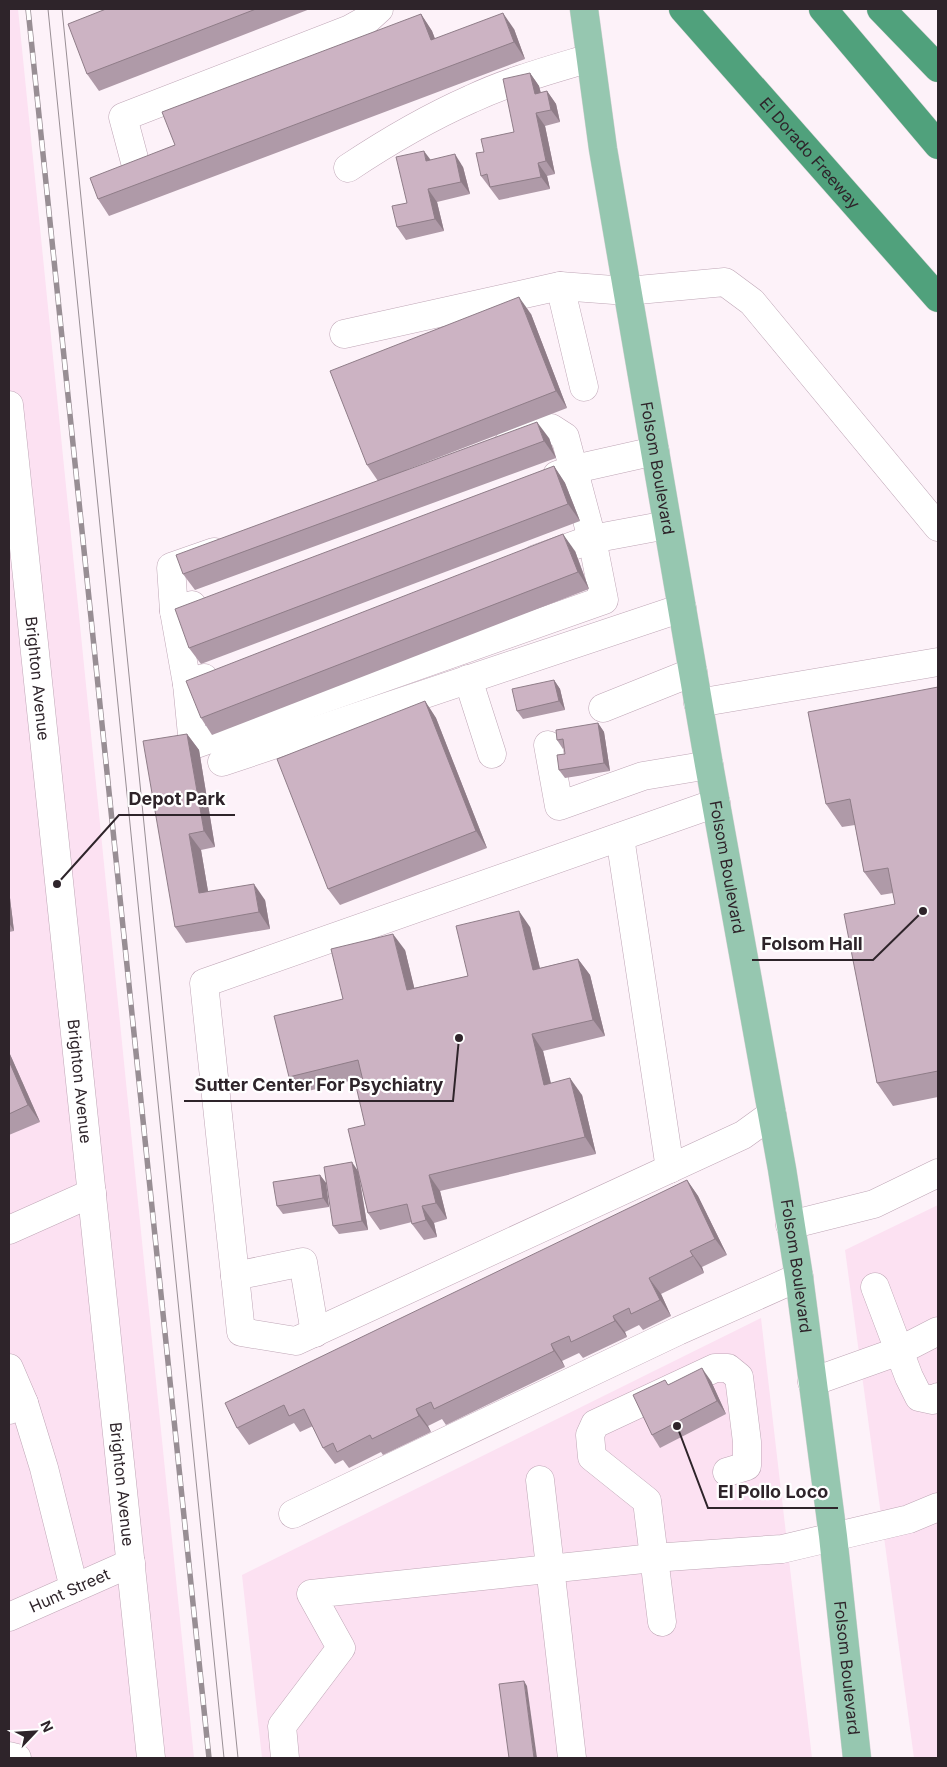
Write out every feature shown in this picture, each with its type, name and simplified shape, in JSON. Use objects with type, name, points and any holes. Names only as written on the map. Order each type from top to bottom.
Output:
[{"type":"highway","name":"El Dorado Freeway","points":[[683,9],[938,298]]},
{"type":"highway","points":[[823,9],[938,145]]},
{"type":"highway","points":[[881,9],[938,68]]},
{"type":"main road","name":"Folsom Boulevard","points":[[584,9],[601,140],[790,1225],[833,1536],[857,1758]]},
{"type":"street","points":[[135,162],[123,118],[350,29],[368,19],[379,9]]},
{"type":"street","points":[[348,168],[384,144],[470,99],[515,81],[590,58]]},
{"type":"street","points":[[344,334],[560,286],[627,291],[725,282],[752,302],[938,527]]},
{"type":"street","points":[[560,286],[584,387]]},
{"type":"street","name":"Brighton Avenue","points":[[9,405],[151,1758]]},
{"type":"street","points":[[234,544],[171,567],[174,612],[187,684],[193,745],[604,600],[592,539],[566,436],[551,428],[488,452]]},
{"type":"street","points":[[538,482],[575,469],[655,451]]},
{"type":"street","points":[[509,569],[592,539],[667,525]]},
{"type":"street","points":[[174,612],[212,598]]},
{"type":"street","points":[[222,762],[682,608]]},
{"type":"street","points":[[698,704],[938,662]]},
{"type":"street","points":[[187,684],[224,670]]},
{"type":"street","points":[[603,708],[693,672]]},
{"type":"street","points":[[468,679],[492,754]]},
{"type":"street","points":[[548,745],[559,806],[643,776],[709,765]]},
{"type":"street","points":[[716,803],[204,983],[241,1332],[296,1341],[743,1136],[772,1114]]},
{"type":"street","points":[[620,837],[670,1168]]},
{"type":"street","points":[[790,1225],[874,1204],[938,1173]]},
{"type":"street","points":[[9,1230],[92,1193]]},
{"type":"street","points":[[235,1276],[304,1262],[315,1333]]},
{"type":"street","points":[[293,1514],[678,1331],[798,1277]]},
{"type":"street","points":[[874,1287],[909,1377],[920,1397],[933,1400],[938,1398]]},
{"type":"street","points":[[812,1382],[899,1351],[938,1332]]},
{"type":"street","points":[[9,1368],[16,1406],[44,1468],[74,1588]]},
{"type":"street","points":[[662,1622],[647,1501],[592,1457],[590,1435],[595,1424],[699,1374],[715,1368],[728,1368],[739,1378],[747,1442],[747,1466],[726,1472]]},
{"type":"street","points":[[540,1480],[572,1758]]},
{"type":"street","points":[[286,1758],[282,1726],[341,1648],[311,1594],[653,1558],[782,1549],[909,1519],[938,1507]]},
{"type":"street","name":"Hunt Street","points":[[9,1617],[131,1562]]},
{"type":"street","points":[[9,1756],[17,1758]]},
{"type":"shaded area","points":[[9,9],[18,9],[194,1758],[9,1758]]},
{"type":"shaded area","points":[[938,1205],[938,1758],[914,1758],[845,1250]]},
{"type":"shaded area","points":[[761,1318],[812,1758],[262,1758],[242,1575]]},
{"type":"building","points":[[106,9],[256,9],[87,74],[68,24]]},
{"type":"building","points":[[503,13],[514,42],[98,199],[90,178],[175,145],[162,112],[421,14],[431,40]]},
{"type":"building","points":[[530,73],[535,94],[547,91],[551,110],[536,113],[546,161],[538,163],[541,177],[490,187],[487,174],[481,176],[476,153],[484,152],[481,139],[514,132],[503,79]]},
{"type":"building","points":[[424,151],[426,161],[455,154],[461,182],[428,189],[435,219],[397,227],[392,206],[407,203],[396,157]]},
{"type":"building","points":[[519,297],[556,391],[367,465],[330,371]]},
{"type":"building","points":[[537,422],[544,441],[183,574],[176,555]]},
{"type":"building","points":[[554,466],[568,504],[189,648],[175,609]]},
{"type":"building","points":[[563,534],[578,572],[201,718],[186,681]]},
{"type":"building","points":[[554,680],[559,701],[517,711],[512,689]]},
{"type":"building","points":[[938,687],[938,1071],[877,1083],[844,914],[895,904],[888,868],[864,872],[850,799],[826,804],[808,712]]},
{"type":"building","points":[[425,701],[476,831],[328,889],[277,759]]},
{"type":"building","points":[[598,723],[604,763],[559,770],[557,755],[565,754],[563,739],[557,740],[556,730]]},
{"type":"building","points":[[187,734],[204,831],[189,834],[199,893],[254,884],[259,912],[175,927],[143,741]]},
{"type":"building","points":[[519,911],[533,970],[578,959],[593,1020],[532,1034],[544,1085],[570,1078],[585,1137],[429,1175],[436,1203],[422,1206],[426,1220],[412,1224],[407,1204],[368,1213],[348,1129],[365,1125],[356,1086],[364,1085],[358,1060],[289,1077],[274,1016],[343,999],[331,949],[393,934],[407,990],[468,976],[456,926]]},
{"type":"building","points":[[9,1061],[28,1105],[9,1114]]},
{"type":"building","points":[[352,1162],[362,1221],[333,1226],[324,1167]]},
{"type":"building","points":[[320,1175],[323,1198],[277,1206],[273,1182]]},
{"type":"building","points":[[687,1180],[715,1239],[690,1251],[693,1256],[649,1278],[660,1300],[631,1314],[629,1308],[613,1316],[615,1321],[571,1342],[569,1336],[551,1344],[554,1351],[434,1409],[431,1402],[416,1409],[419,1416],[372,1439],[370,1435],[337,1452],[333,1443],[323,1448],[304,1409],[289,1416],[284,1405],[237,1428],[225,1403]]},
{"type":"building","points":[[702,1368],[717,1401],[652,1435],[633,1395],[665,1380],[668,1385]]},
{"type":"building","points":[[524,1681],[534,1758],[509,1758],[499,1684]]},
{"type":"tram line","points":[[48,9],[224,1758]]},
{"type":"tram line","points":[[62,9],[238,1758]]},
{"type":"railway","points":[[28,9],[209,1758]]},
{"type":"place","name":"Depot Park","points":[[57,884]]},
{"type":"place","name":"Folsom Hall","points":[[923,911]]},
{"type":"place","name":"Sutter Center For Psychiatry","points":[[459,1038]]},
{"type":"place","name":"El Pollo Loco","points":[[677,1426]]}]
